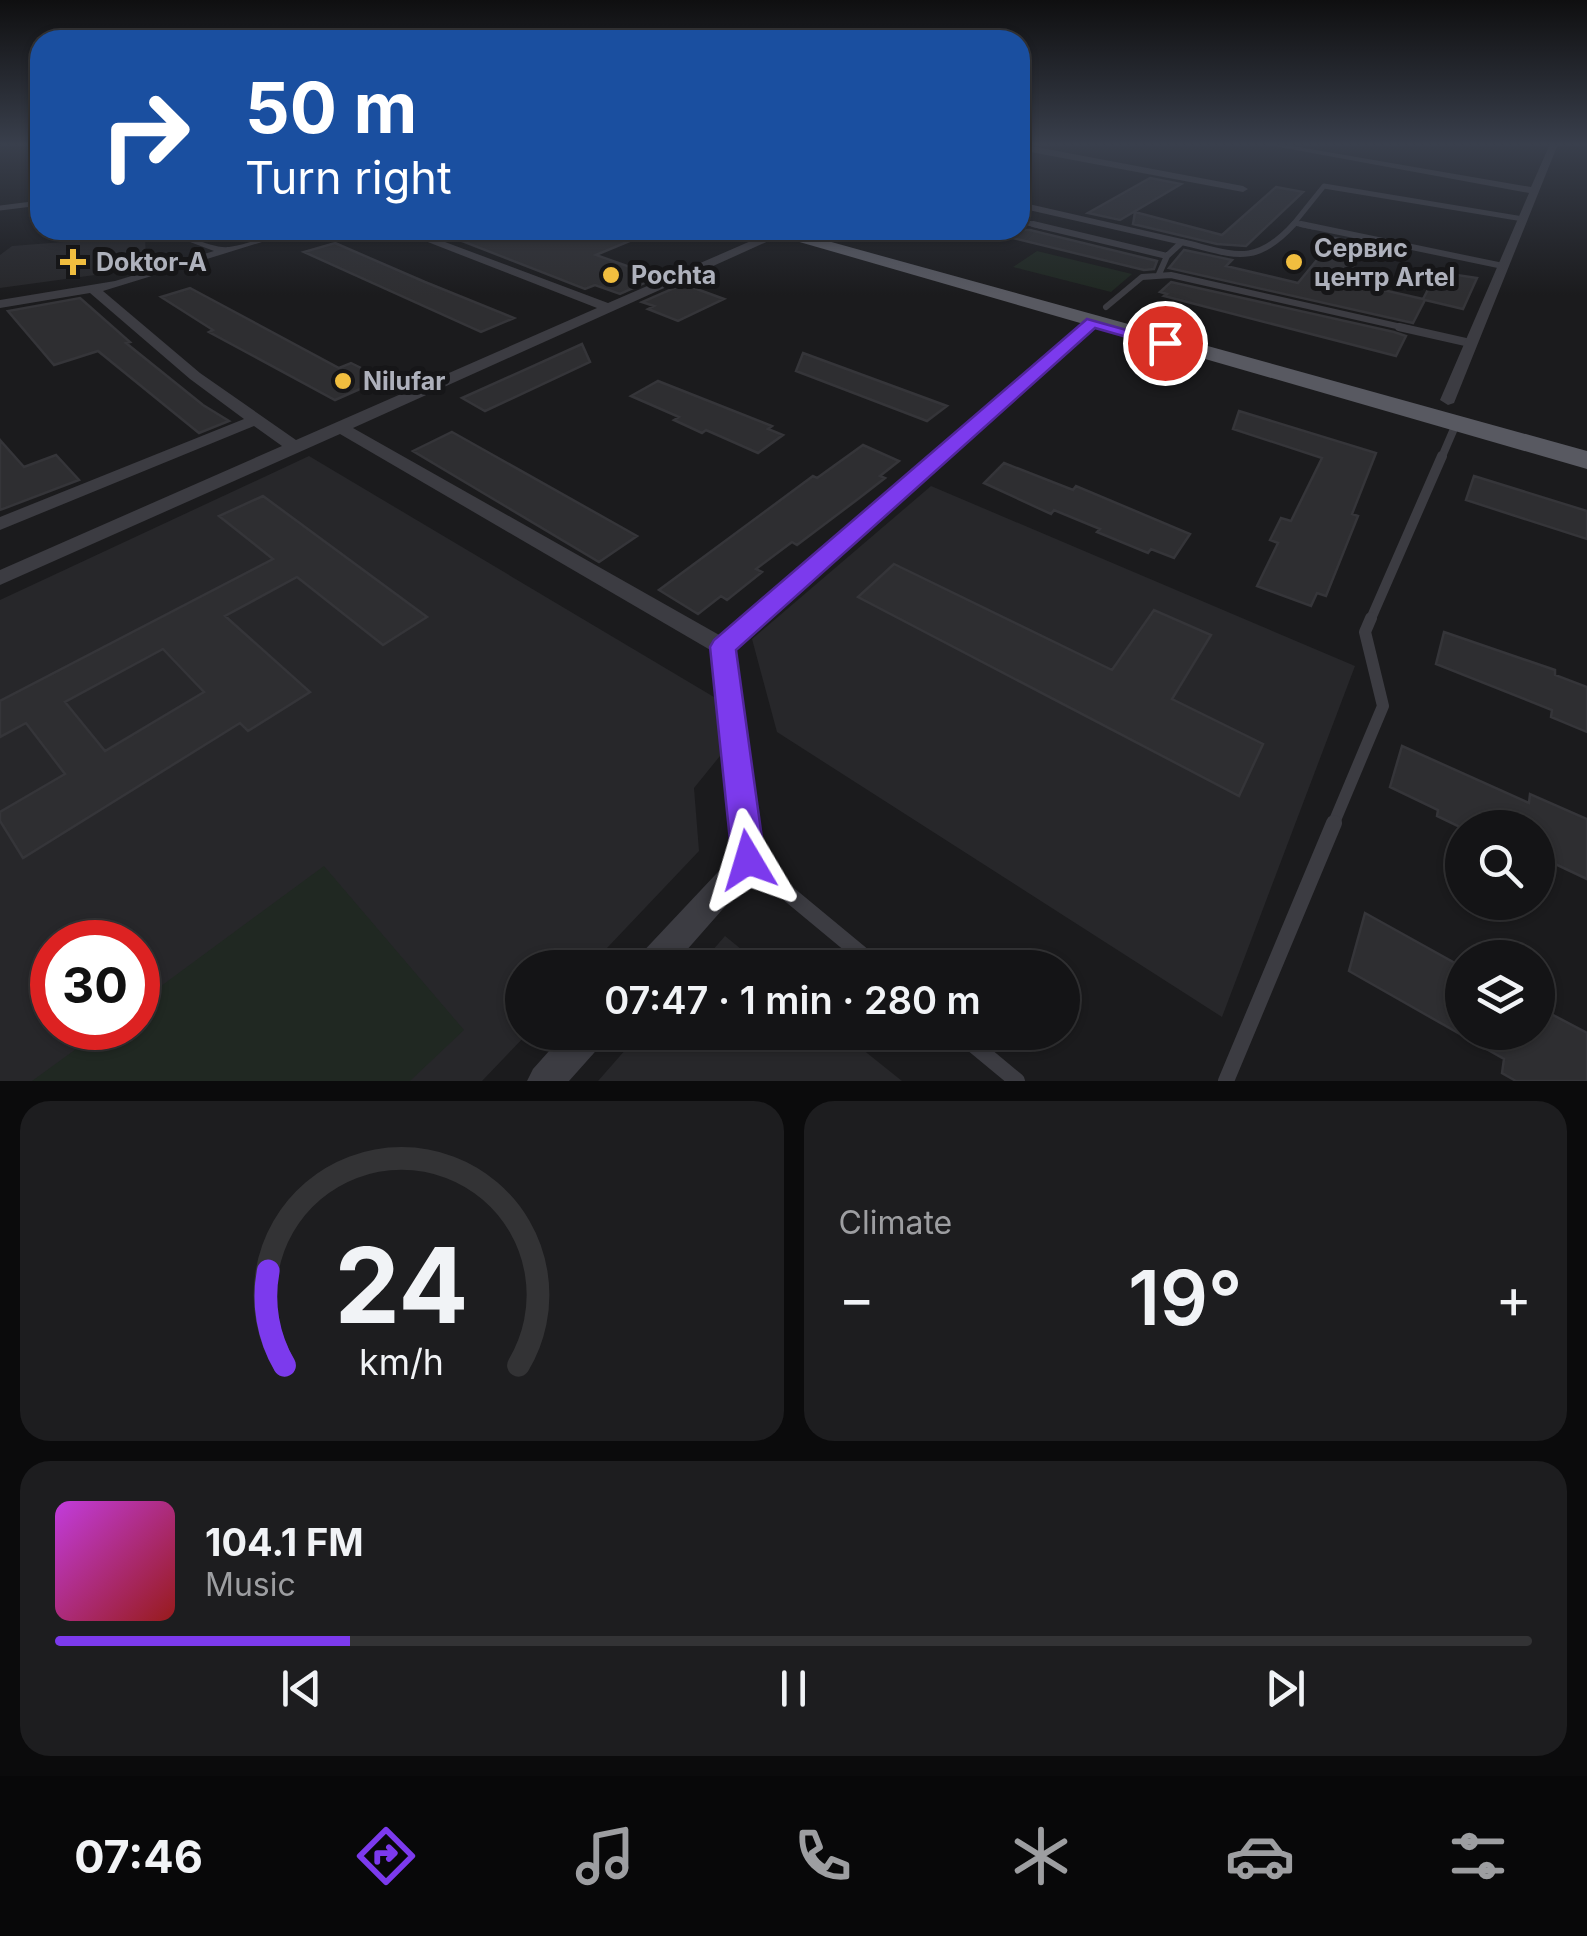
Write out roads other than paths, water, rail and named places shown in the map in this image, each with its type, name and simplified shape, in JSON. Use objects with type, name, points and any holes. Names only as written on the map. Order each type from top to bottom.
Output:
[{"type":"main road","points":[[804,240],[1587,437]]},
{"type":"main road","points":[[855,240],[1456,424],[1587,460]]},
{"type":"street","points":[[1448,400],[1534,194]]},
{"type":"street","points":[[1030,206],[1182,242]]},
{"type":"street","points":[[193,240],[224,251]]},
{"type":"street","points":[[0,304],[93,289],[261,240]]},
{"type":"street","points":[[429,240],[608,308]]},
{"type":"street","points":[[0,578],[755,240]]},
{"type":"street","points":[[93,289],[194,376],[294,448]]},
{"type":"street","points":[[723,647],[1099,315]]},
{"type":"street","points":[[0,524],[255,420]]},
{"type":"street","points":[[340,427],[723,647]]},
{"type":"street","points":[[666,950],[748,860],[723,647]]},
{"type":"street","points":[[545,1081],[573,1050]]},
{"type":"lane","points":[[1159,274],[1167,256],[1182,242],[1246,255],[1261,253],[1295,223],[1317,194]]},
{"type":"lane","points":[[1375,194],[1523,219]]},
{"type":"lane","points":[[0,208],[30,204]]},
{"type":"lane","points":[[1030,223],[1167,256]]},
{"type":"lane","points":[[1295,223],[1503,266]]},
{"type":"lane","points":[[1099,315],[1142,277],[1159,274],[1470,344]]},
{"type":"lane","points":[[1226,1081],[1384,706],[1365,632],[1456,424]]},
{"type":"lane","points":[[748,860],[856,950]]},
{"type":"lane","points":[[980,1050],[1018,1081]]},
{"type":"place","name":"Doktor-A","points":[[73,262]]},
{"type":"place","name":"Сервис центр Artel","points":[[1294,262]]},
{"type":"place","name":"Pochta","points":[[611,275]]},
{"type":"place","name":"Nilufar","points":[[343,381]]}]
